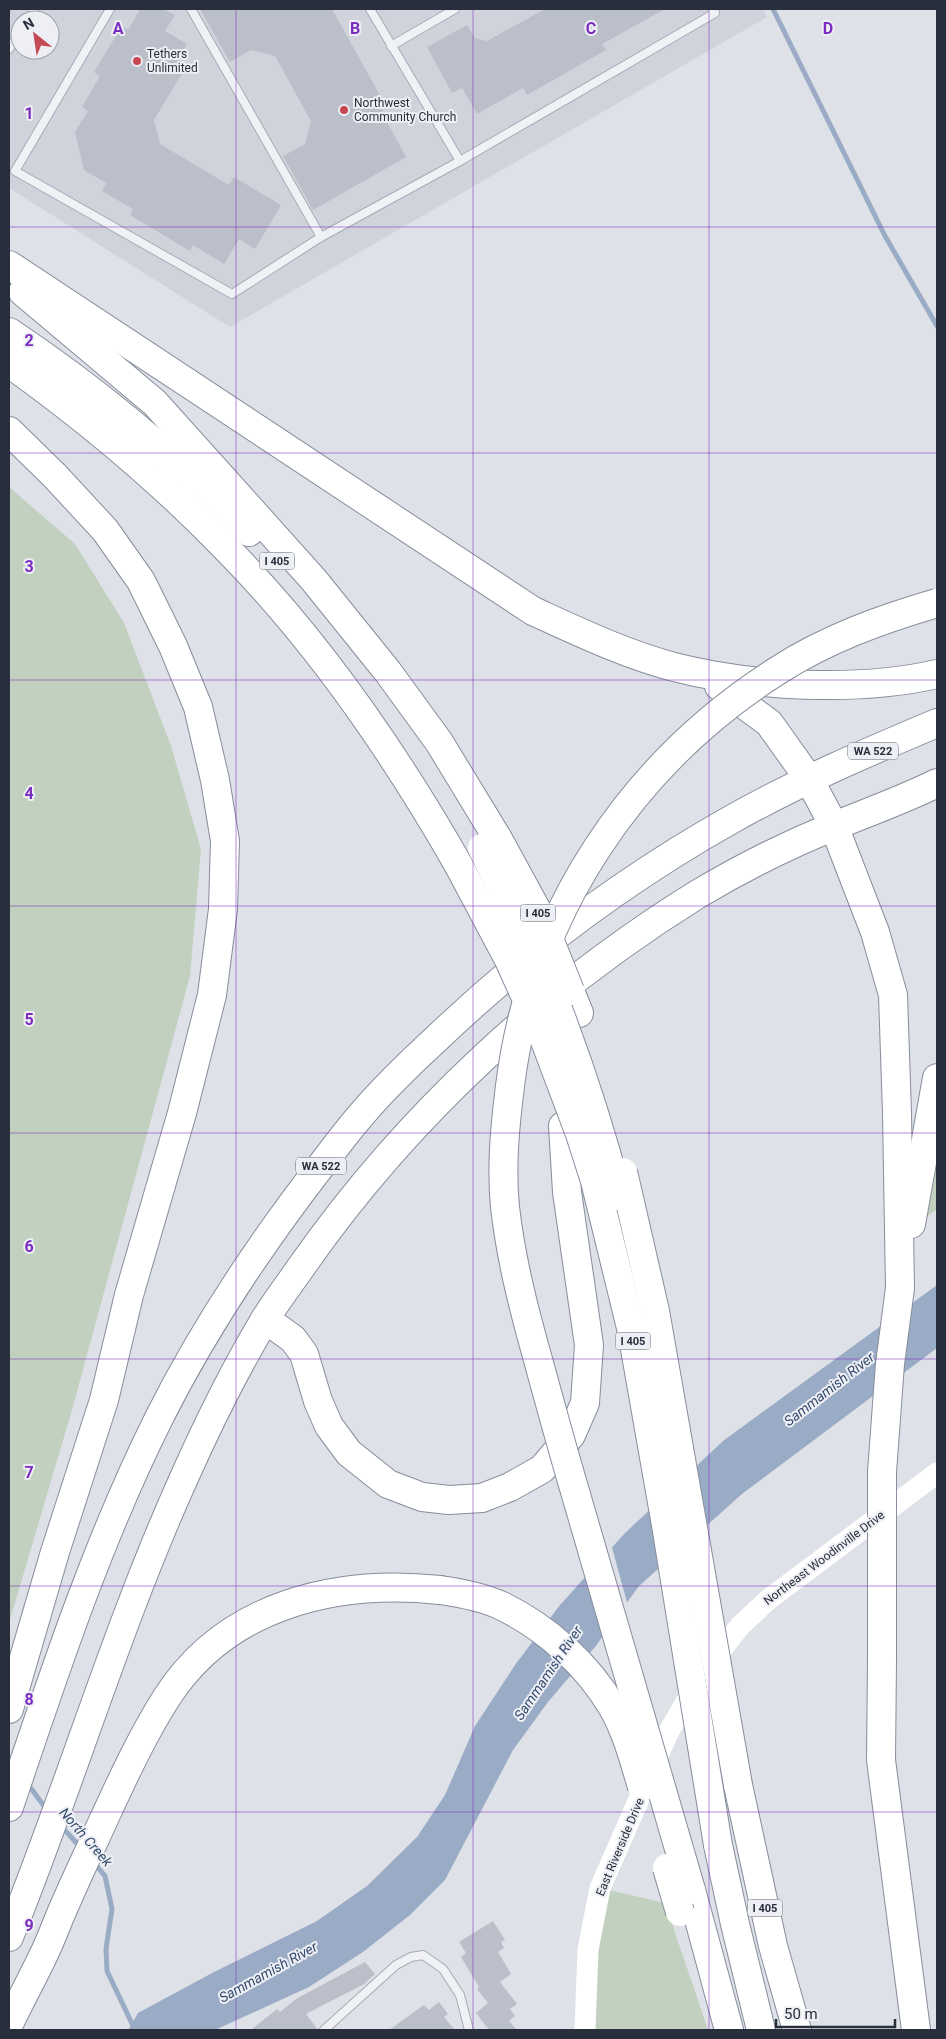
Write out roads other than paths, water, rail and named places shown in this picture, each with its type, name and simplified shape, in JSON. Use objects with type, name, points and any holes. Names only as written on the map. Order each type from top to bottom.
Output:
[{"type":"highway","points":[[9,265],[533,611],[600,642],[674,667],[718,685],[769,723],[809,779],[834,826],[875,932],[893,995],[910,1162],[900,1288],[890,1364],[882,1472],[881,1760],[916,2030]]},
{"type":"highway","points":[[9,279],[155,403],[282,546]]},
{"type":"highway","name":"I 405","points":[[9,316],[38,336],[143,418],[282,546],[312,579],[388,672],[439,742],[490,844]]},
{"type":"highway","name":"I 405","points":[[9,332],[70,375],[148,437],[236,519],[275,559],[321,610],[374,678],[540,916],[579,1013],[630,1198],[655,1311],[733,1786],[751,1918],[781,2030]]},
{"type":"highway","name":"I 405","points":[[9,363],[51,393],[153,478],[232,554],[286,616],[373,728],[400,767],[452,865],[509,960],[542,1033],[580,1134],[595,1181],[632,1332],[666,1524],[713,1846],[723,1928],[748,2030]]},
{"type":"highway","name":"I 405","points":[[9,382],[84,437],[149,493],[224,566],[304,657],[377,755],[452,865],[542,1068],[580,1177],[601,1255],[713,1846],[761,2030]]},
{"type":"highway","points":[[9,430],[105,530],[140,581],[173,646],[198,707],[215,780],[225,841],[224,909],[212,996],[182,1113],[129,1295],[104,1400],[55,1552],[11,1702]]},
{"type":"highway","points":[[716,2030],[686,1901],[515,1276],[505,1204],[504,1137],[514,1053],[532,984],[553,930],[592,854],[630,800],[677,748],[732,702],[778,670],[835,639],[902,613],[937,603]]},
{"type":"highway","points":[[674,667],[739,679],[829,685],[874,683],[937,674]]},
{"type":"highway","name":"WA 522","points":[[9,1807],[51,1681],[116,1511],[159,1418],[210,1324],[276,1224],[362,1114],[474,1002],[562,929],[645,871],[735,817],[809,779],[937,723]]},
{"type":"highway","points":[[9,1937],[145,1569],[184,1478],[224,1394],[265,1319],[331,1225],[386,1159],[465,1074],[549,1000],[627,940],[703,892],[773,854],[834,826],[912,796],[937,783]]},
{"type":"highway","points":[[910,1162],[937,1078]]},
{"type":"highway","points":[[265,1319],[293,1339],[304,1354],[318,1402],[325,1418],[349,1453],[388,1484],[422,1497],[450,1500],[482,1498],[510,1487],[542,1469],[571,1435],[585,1403],[589,1345],[567,1192],[563,1126]]},
{"type":"highway","points":[[9,2024],[44,1955],[66,1901],[112,1802],[140,1744],[167,1696],[210,1648],[251,1619],[299,1599],[348,1589],[376,1586],[440,1590],[471,1595],[494,1603],[528,1621],[571,1655],[596,1682],[613,1709],[627,1740],[686,1901],[729,2030]]},
{"type":"highway","name":"I 405","points":[[733,1786],[797,2030]]},
{"type":"main road","name":"Northeast Woodinville Drive","points":[[701,1676],[740,1626],[769,1599],[937,1473]]},
{"type":"main road","name":"East Riverside Drive","points":[[585,2030],[588,1950],[600,1888],[668,1733],[701,1676]]},
{"type":"lane","points":[[110,9],[16,171],[232,294],[320,237],[460,161],[715,13],[712,9]]},
{"type":"lane","points":[[190,9],[320,237]]},
{"type":"lane","points":[[370,9],[460,161]]},
{"type":"lane","points":[[391,46],[455,9]]},
{"type":"lane","points":[[328,2029],[396,1965],[411,1957],[423,1955],[443,1969],[460,1995],[469,2030]]},
{"type":"water","name":"Sammamish River","points":[[937,1285],[937,1348],[742,1494],[639,1586],[595,1647],[548,1702],[513,1750],[445,1880],[410,1915],[363,1952],[309,1987],[215,2030],[128,2030],[138,2013],[214,1972],[317,1921],[367,1886],[417,1837],[445,1795],[475,1726],[515,1665],[560,1605],[625,1533],[723,1441]]},
{"type":"waterway","points":[[773,9],[885,236],[937,326]]},
{"type":"waterway","name":"North Creek","points":[[27,1783],[47,1810]]},
{"type":"waterway","name":"North Creek","points":[[61,1826],[82,1849]]},
{"type":"waterway","name":"North Creek","points":[[94,1863],[105,1876],[112,1909],[106,1949],[107,1971],[135,2030]]},
{"type":"place","name":"Tethers Unlimited","points":[[137,61]]},
{"type":"place","name":"Northwest Community Church","points":[[344,110]]}]
